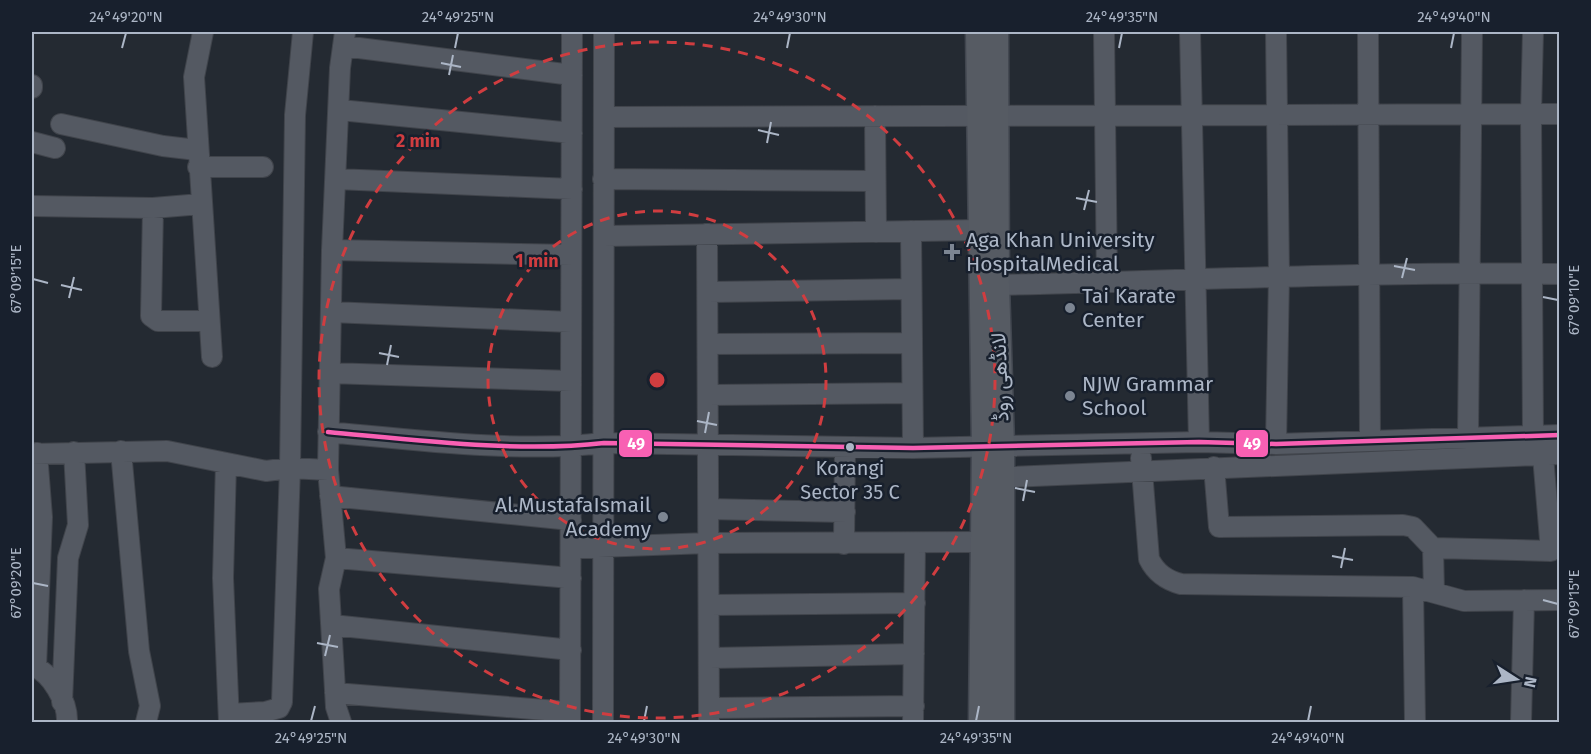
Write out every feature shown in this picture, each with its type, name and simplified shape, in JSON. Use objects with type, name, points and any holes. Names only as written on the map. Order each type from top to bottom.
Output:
[{"type":"main road","name":"لانڈھی روڈ","points":[[978,32],[988,116],[997,285],[992,478],[1002,723]]},
{"type":"main road","name":"لانڈھی روڈ","points":[[993,446],[980,230],[996,32]]},
{"type":"main road","name":"لانڈھی روڈ","points":[[981,723],[982,543],[992,478]]},
{"type":"street","points":[[203,32],[194,77],[197,159],[212,357]]},
{"type":"street","points":[[226,463],[223,578],[230,718],[279,708],[282,702],[290,468],[295,115],[303,32]]},
{"type":"street","points":[[335,693],[570,717],[572,32]]},
{"type":"street","points":[[603,723],[604,32]]},
{"type":"street","points":[[1104,32],[1107,282]]},
{"type":"street","points":[[1190,32],[1199,442]]},
{"type":"street","points":[[1276,32],[1275,115],[1279,275],[1276,444]]},
{"type":"street","points":[[1368,32],[1370,440]]},
{"type":"street","points":[[1468,438],[1472,32]]},
{"type":"street","points":[[1533,32],[1531,114],[1533,437]]},
{"type":"street","points":[[342,723],[336,707],[329,589],[336,558],[328,470],[328,432],[332,250],[344,39],[572,75]]},
{"type":"street","points":[[340,110],[572,134]]},
{"type":"street","points":[[604,117],[1560,114]]},
{"type":"street","points":[[875,116],[876,232]]},
{"type":"street","points":[[62,124],[163,146],[197,159],[263,167]]},
{"type":"street","points":[[32,142],[55,148]]},
{"type":"street","points":[[336,179],[572,193],[603,188],[875,181]]},
{"type":"street","points":[[32,206],[153,208],[201,204]]},
{"type":"street","points":[[153,208],[151,316],[158,321],[209,321]]},
{"type":"street","points":[[604,236],[980,230]]},
{"type":"street","points":[[910,231],[913,448]]},
{"type":"street","points":[[707,234],[710,445],[709,715],[914,714],[915,543]]},
{"type":"street","points":[[332,250],[572,255]]},
{"type":"street","points":[[997,285],[1195,281],[1279,275],[1560,274]]},
{"type":"street","points":[[708,292],[912,289]]},
{"type":"street","points":[[331,312],[572,321]]},
{"type":"street","points":[[708,344],[912,343]]},
{"type":"street","points":[[330,373],[571,381]]},
{"type":"street","points":[[708,395],[912,393]]},
{"type":"street","points":[[328,432],[429,441],[571,447],[604,443],[913,448],[1199,442],[1276,444],[1560,435]]},
{"type":"street","points":[[1140,443],[1149,559],[1154,569],[1169,581],[1181,584],[1413,587],[1464,601],[1560,600]]},
{"type":"street","points":[[844,544],[845,447]]},
{"type":"street","points":[[121,451],[139,651],[150,706],[146,723]]},
{"type":"street","points":[[67,723],[57,688],[34,666],[42,517],[34,454],[167,451],[266,471],[290,468],[328,470]]},
{"type":"street","points":[[62,702],[68,558],[78,525],[74,452]]},
{"type":"street","points":[[992,478],[1214,467],[1551,455],[1551,551],[1433,548]]},
{"type":"street","points":[[1214,467],[1219,527],[1403,525],[1413,527],[1433,548],[1434,592]]},
{"type":"street","points":[[330,496],[571,520]]},
{"type":"street","points":[[709,509],[845,512]]},
{"type":"street","points":[[571,548],[708,543],[982,543]]},
{"type":"street","points":[[336,558],[571,578]]},
{"type":"street","points":[[1413,587],[1415,723]]},
{"type":"street","points":[[1521,723],[1524,600]]},
{"type":"street","points":[[710,605],[915,603]]},
{"type":"street","points":[[332,625],[571,650]]},
{"type":"street","points":[[710,658],[914,654]]},
{"type":"transit line","name":"49","points":[[328,432],[431,442],[537,447],[604,443],[913,448],[1199,442],[1276,444],[1560,435]]},
{"type":"place","name":"Aga Khan University HospitalMedical","points":[[952,252]]},
{"type":"place","name":"Tai Karate Center","points":[[1070,308]]},
{"type":"place","name":"NJW Grammar School","points":[[1070,396]]},
{"type":"place","name":"Korangi Sector 35 C","points":[[850,447]]},
{"type":"place","name":"Al.MustafaIsmail Academy","points":[[663,517]]}]
